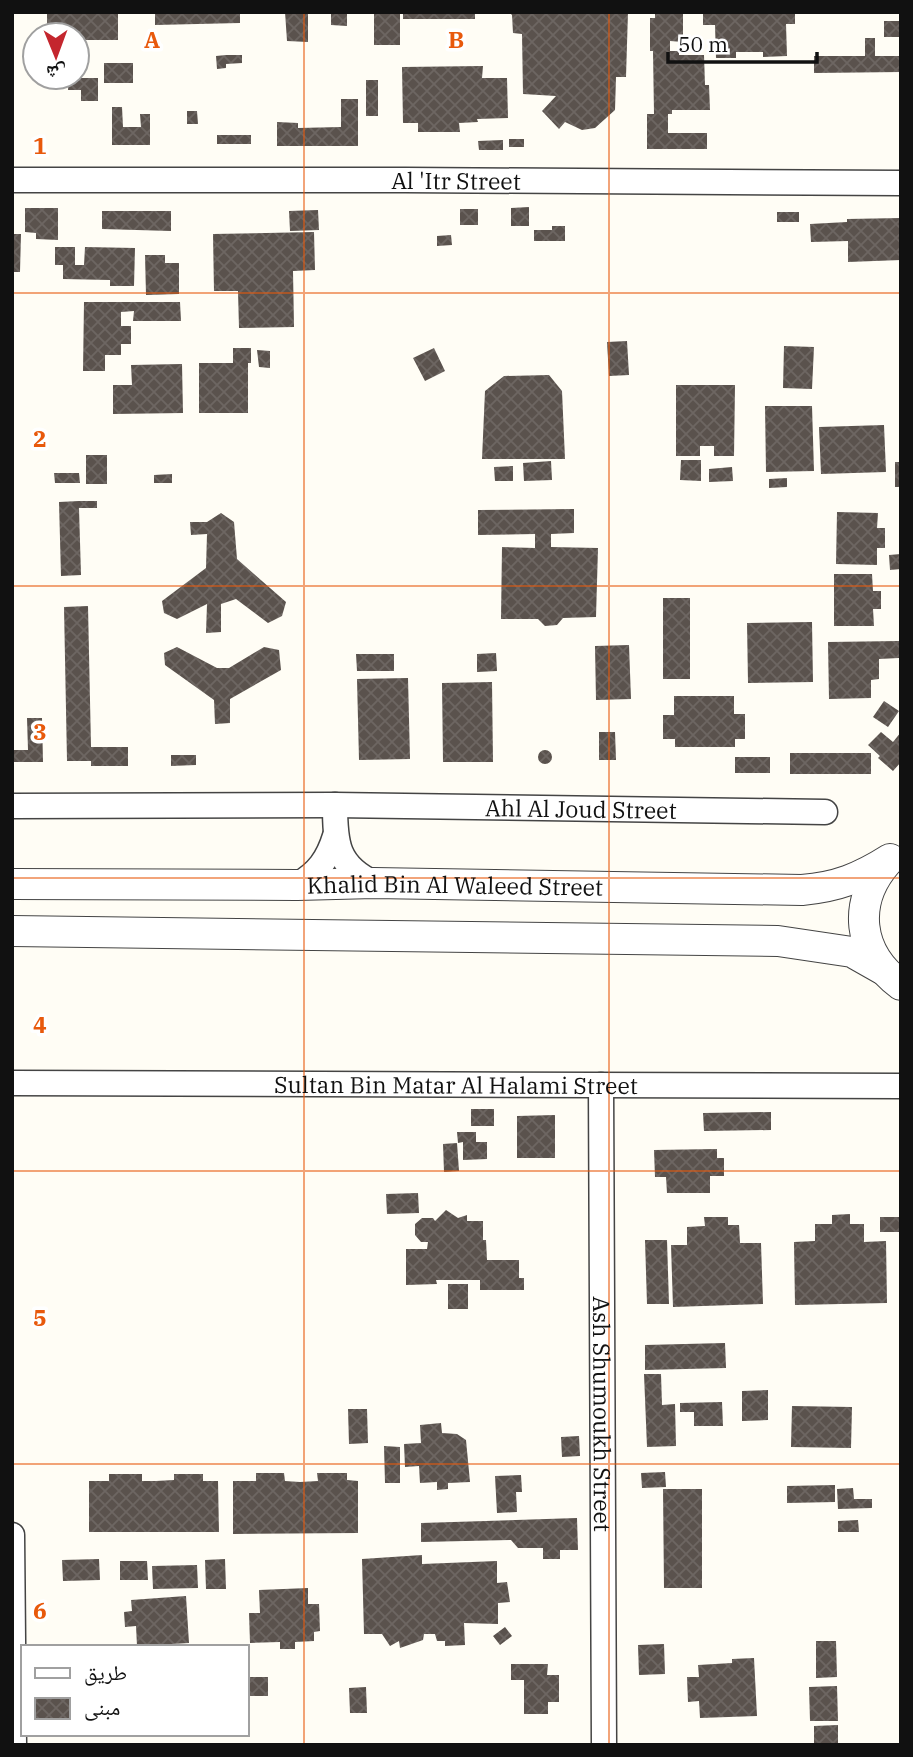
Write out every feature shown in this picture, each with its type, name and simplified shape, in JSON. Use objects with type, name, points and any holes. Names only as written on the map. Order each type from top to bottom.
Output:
[{"type":"street","name":"Al 'Itr Street","points":[[12,180],[901,184]]},
{"type":"street","name":"Ahl Al Joud Street","points":[[12,806],[335,805],[825,812]]},
{"type":"street","points":[[297,885],[311,877],[331,852],[335,836],[335,805]]},
{"type":"street","points":[[335,836],[344,860],[362,878],[374,883]]},
{"type":"street","points":[[891,977],[871,952],[863,912],[876,874],[895,854]]},
{"type":"street","name":"Khalid Bin Al Waleed Street","points":[[12,884],[374,883],[802,890],[831,887],[855,879],[895,854]]},
{"type":"street","points":[[12,931],[778,941],[852,952],[891,977]]},
{"type":"street","name":"Sultan Bin Matar Al Halami Street","points":[[12,1083],[901,1086]]},
{"type":"street","name":"Ash Shumoukh Street","points":[[601,1085],[604,1745]]},
{"type":"street","points":[[12,1535],[15,1745]]},
{"type":"building","points":[[47,12],[118,12],[118,40],[91,40],[91,21],[47,21]]},
{"type":"building","points":[[155,12],[240,12],[240,23],[155,25]]},
{"type":"building","points":[[285,12],[308,12],[308,42],[287,41]]},
{"type":"building","points":[[331,12],[347,12],[347,26],[331,25]]},
{"type":"building","points":[[374,12],[400,12],[400,45],[374,45]]},
{"type":"building","points":[[403,12],[475,12],[475,19],[403,19]]},
{"type":"building","points":[[509,12],[628,12],[626,77],[616,77],[615,110],[595,128],[582,130],[565,122],[559,129],[542,111],[556,96],[523,94],[522,34],[513,33],[512,15]]},
{"type":"building","points":[[655,12],[683,12],[683,42],[670,41],[670,51],[679,51],[679,55],[704,55],[705,85],[709,85],[710,110],[672,110],[672,114],[668,114],[668,133],[707,133],[707,149],[647,149],[647,114],[654,114],[650,18],[655,18]]},
{"type":"building","points":[[703,12],[795,12],[795,24],[786,24],[787,56],[763,57],[763,52],[736,52],[736,58],[716,58],[715,25],[703,25]]},
{"type":"building","points":[[884,21],[901,21],[901,37],[884,37]]},
{"type":"building","points":[[865,38],[875,38],[875,56],[901,56],[901,72],[814,73],[814,56],[865,56]]},
{"type":"building","points":[[242,55],[242,63],[226,64],[226,68],[217,69],[216,56]]},
{"type":"building","points":[[104,63],[133,63],[133,83],[104,83]]},
{"type":"building","points":[[483,66],[482,78],[507,78],[508,118],[477,119],[478,122],[459,123],[460,132],[418,132],[418,123],[403,123],[402,67]]},
{"type":"building","points":[[91,78],[98,78],[98,101],[81,101],[81,91],[91,91]]},
{"type":"building","points":[[366,80],[378,80],[378,116],[366,116]]},
{"type":"building","points":[[341,99],[358,99],[358,146],[277,146],[277,122],[298,123],[298,128],[341,127]]},
{"type":"building","points":[[112,107],[122,107],[123,127],[141,127],[140,114],[150,114],[150,145],[112,145]]},
{"type":"building","points":[[187,111],[197,111],[198,124],[187,124]]},
{"type":"building","points":[[217,135],[251,135],[251,144],[217,144]]},
{"type":"building","points":[[509,139],[524,139],[524,147],[509,147]]},
{"type":"building","points":[[503,140],[503,150],[479,150],[478,141]]},
{"type":"building","points":[[529,207],[529,226],[511,226],[511,208]]},
{"type":"building","points":[[25,208],[58,208],[58,240],[36,239],[36,233],[25,232]]},
{"type":"building","points":[[460,209],[478,209],[478,225],[460,225]]},
{"type":"building","points":[[318,210],[319,230],[290,231],[289,211]]},
{"type":"building","points":[[102,211],[171,211],[171,231],[102,229]]},
{"type":"building","points":[[777,212],[799,212],[799,222],[777,222]]},
{"type":"building","points":[[901,218],[901,260],[848,262],[848,241],[811,242],[810,224],[847,222],[847,219]]},
{"type":"building","points":[[552,226],[565,226],[565,241],[534,241],[534,230],[552,230]]},
{"type":"building","points":[[314,232],[315,270],[293,271],[294,327],[239,328],[238,291],[214,291],[213,234]]},
{"type":"building","points":[[12,234],[21,234],[20,272],[12,272]]},
{"type":"building","points":[[451,235],[452,245],[437,246],[437,236]]},
{"type":"building","points":[[55,247],[75,247],[75,265],[84,265],[85,247],[135,248],[134,286],[110,286],[110,280],[63,279],[63,265],[55,265]]},
{"type":"building","points":[[145,255],[165,255],[165,263],[179,263],[179,294],[146,295]]},
{"type":"building","points":[[84,302],[180,302],[181,321],[133,321],[134,311],[121,312],[121,326],[131,326],[131,344],[121,344],[121,355],[105,355],[105,371],[83,371]]},
{"type":"building","points":[[627,341],[629,375],[609,376],[607,342]]},
{"type":"building","points":[[784,346],[814,347],[812,389],[783,388]]},
{"type":"building","points":[[233,348],[251,348],[251,363],[248,363],[248,413],[199,413],[199,363],[233,363]]},
{"type":"building","points":[[434,348],[445,371],[425,381],[413,358]]},
{"type":"building","points":[[257,350],[270,351],[270,368],[259,367]]},
{"type":"building","points":[[182,364],[183,413],[113,414],[113,385],[132,385],[131,365]]},
{"type":"building","points":[[549,375],[562,391],[565,459],[482,459],[485,391],[504,376]]},
{"type":"building","points":[[676,385],[735,385],[734,456],[714,456],[714,446],[700,446],[700,456],[676,456]]},
{"type":"building","points":[[765,406],[812,406],[814,471],[766,472]]},
{"type":"building","points":[[884,425],[886,472],[821,474],[819,427]]},
{"type":"building","points":[[86,455],[107,455],[107,484],[86,484]]},
{"type":"building","points":[[681,460],[701,460],[701,481],[680,480]]},
{"type":"building","points":[[551,461],[552,480],[524,481],[523,463]]},
{"type":"building","points":[[895,462],[901,462],[901,487],[895,487]]},
{"type":"building","points":[[513,466],[513,481],[495,481],[494,467]]},
{"type":"building","points":[[732,467],[733,481],[709,482],[709,469]]},
{"type":"building","points":[[54,473],[79,473],[80,483],[55,483]]},
{"type":"building","points":[[172,474],[172,483],[154,483],[154,475]]},
{"type":"building","points":[[787,478],[787,487],[769,488],[769,479]]},
{"type":"building","points":[[97,501],[97,508],[79,508],[81,575],[61,576],[59,502]]},
{"type":"building","points":[[574,509],[574,533],[551,534],[551,547],[598,548],[596,617],[563,618],[557,625],[545,626],[538,619],[501,619],[502,547],[535,548],[535,534],[478,535],[478,510]]},
{"type":"building","points":[[837,512],[878,513],[877,528],[885,528],[885,548],[877,548],[877,565],[836,564]]},
{"type":"building","points":[[221,513],[234,522],[237,559],[286,602],[282,616],[268,623],[236,599],[221,604],[221,632],[206,633],[207,604],[177,619],[164,613],[162,601],[206,568],[207,534],[191,535],[190,522],[207,522]]},
{"type":"building","points":[[901,554],[901,569],[890,570],[889,555]]},
{"type":"building","points":[[834,574],[872,574],[873,591],[881,591],[881,609],[873,609],[874,626],[834,626]]},
{"type":"building","points":[[663,598],[690,598],[690,679],[663,679]]},
{"type":"building","points":[[88,606],[91,747],[128,747],[128,766],[91,766],[91,761],[67,761],[64,607]]},
{"type":"building","points":[[812,622],[813,682],[748,683],[747,623]]},
{"type":"building","points":[[899,641],[899,658],[879,659],[879,679],[871,680],[871,698],[829,699],[828,642]]},
{"type":"building","points":[[629,645],[631,699],[596,700],[595,646]]},
{"type":"building","points":[[177,647],[217,668],[229,668],[264,647],[279,650],[281,670],[230,699],[230,723],[215,724],[214,700],[165,665],[164,653]]},
{"type":"building","points":[[496,653],[497,671],[477,672],[477,654]]},
{"type":"building","points":[[356,654],[394,654],[394,671],[357,671]]},
{"type":"building","points":[[408,678],[410,759],[359,760],[357,679]]},
{"type":"building","points":[[492,682],[493,762],[443,762],[442,683]]},
{"type":"building","points":[[674,696],[734,696],[734,714],[745,714],[745,739],[735,739],[735,747],[675,747],[675,739],[663,739],[663,715],[674,715]]},
{"type":"building","points":[[884,701],[899,711],[888,727],[873,717]]},
{"type":"building","points":[[27,718],[42,718],[43,762],[12,762],[12,750],[28,750]]},
{"type":"building","points":[[599,732],[615,732],[616,760],[599,760]]},
{"type":"building","points":[[881,732],[893,742],[901,732],[901,762],[893,771],[868,745]]},
{"type":"building","points":[[545,750],[550,752],[550,762],[545,764],[540,762],[538,757],[540,752]]},
{"type":"building","points":[[790,753],[871,753],[871,774],[790,774]]},
{"type":"building","points":[[171,755],[196,755],[196,765],[171,766]]},
{"type":"building","points":[[735,757],[770,757],[770,773],[735,773]]},
{"type":"building","points":[[471,1109],[494,1109],[494,1126],[471,1126]]},
{"type":"building","points":[[771,1112],[771,1130],[704,1131],[703,1113]]},
{"type":"building","points":[[555,1115],[555,1158],[517,1158],[517,1116]]},
{"type":"building","points":[[457,1132],[476,1132],[476,1142],[487,1142],[487,1159],[463,1160],[463,1142],[458,1143]]},
{"type":"building","points":[[457,1143],[459,1171],[444,1172],[443,1144]]},
{"type":"building","points":[[717,1149],[717,1158],[724,1158],[724,1176],[710,1176],[710,1193],[667,1193],[666,1177],[655,1177],[654,1150]]},
{"type":"building","points":[[418,1193],[419,1213],[387,1214],[386,1194]]},
{"type":"building","points":[[446,1210],[458,1218],[467,1215],[467,1221],[483,1221],[487,1260],[519,1260],[519,1278],[524,1278],[524,1290],[480,1290],[480,1280],[436,1280],[437,1284],[406,1285],[406,1249],[427,1249],[428,1242],[421,1242],[415,1235],[415,1224],[422,1218],[433,1218],[435,1221]]},
{"type":"building","points":[[850,1214],[850,1224],[864,1224],[864,1242],[886,1241],[887,1303],[795,1305],[794,1242],[815,1241],[815,1224],[832,1224],[832,1215]]},
{"type":"building","points":[[704,1217],[728,1217],[728,1225],[739,1225],[740,1243],[761,1243],[763,1304],[673,1307],[671,1245],[687,1245],[687,1227],[705,1226]]},
{"type":"building","points":[[880,1217],[901,1217],[901,1232],[880,1232]]},
{"type":"building","points":[[645,1240],[667,1240],[669,1304],[647,1304]]},
{"type":"building","points":[[448,1284],[468,1284],[468,1309],[448,1309]]},
{"type":"building","points":[[725,1343],[726,1368],[645,1370],[645,1345]]},
{"type":"building","points":[[644,1374],[661,1374],[662,1405],[675,1404],[676,1446],[647,1447]]},
{"type":"building","points":[[768,1390],[768,1420],[742,1421],[742,1391]]},
{"type":"building","points":[[722,1402],[723,1426],[694,1426],[694,1412],[680,1412],[680,1403]]},
{"type":"building","points":[[792,1406],[852,1407],[851,1448],[791,1447]]},
{"type":"building","points":[[348,1409],[367,1409],[368,1443],[349,1444]]},
{"type":"building","points":[[441,1423],[442,1433],[457,1434],[466,1440],[470,1482],[448,1483],[448,1489],[437,1490],[437,1482],[420,1483],[419,1466],[405,1467],[404,1444],[421,1443],[420,1425]]},
{"type":"building","points":[[579,1436],[580,1456],[562,1457],[561,1437]]},
{"type":"building","points":[[384,1446],[400,1447],[400,1483],[385,1483]]},
{"type":"building","points":[[665,1472],[666,1487],[642,1488],[641,1473]]},
{"type":"building","points":[[256,1473],[284,1473],[285,1481],[300,1482],[318,1481],[317,1473],[347,1473],[347,1480],[358,1481],[358,1533],[233,1534],[233,1481],[256,1481]]},
{"type":"building","points":[[109,1474],[142,1474],[142,1481],[156,1481],[174,1480],[174,1474],[203,1474],[203,1481],[218,1481],[219,1532],[89,1532],[89,1481],[109,1481]]},
{"type":"building","points":[[521,1475],[522,1492],[516,1492],[517,1512],[497,1513],[495,1476]]},
{"type":"building","points":[[835,1485],[835,1502],[787,1503],[787,1486]]},
{"type":"building","points":[[853,1488],[854,1499],[872,1499],[872,1508],[838,1509],[837,1489]]},
{"type":"building","points":[[663,1489],[702,1489],[702,1588],[664,1588]]},
{"type":"building","points":[[577,1518],[578,1550],[560,1550],[560,1559],[543,1559],[543,1548],[518,1548],[511,1540],[421,1542],[421,1523]]},
{"type":"building","points":[[858,1520],[859,1532],[838,1532],[838,1521]]},
{"type":"building","points":[[422,1555],[422,1564],[497,1561],[497,1583],[507,1582],[510,1602],[498,1603],[498,1624],[464,1623],[465,1645],[445,1646],[445,1641],[437,1641],[435,1634],[424,1634],[423,1640],[400,1648],[399,1641],[390,1646],[382,1634],[364,1634],[362,1559]]},
{"type":"building","points":[[99,1559],[100,1580],[63,1581],[62,1560]]},
{"type":"building","points":[[225,1559],[226,1589],[206,1589],[205,1560]]},
{"type":"building","points":[[120,1561],[147,1561],[148,1580],[120,1580]]},
{"type":"building","points":[[197,1565],[198,1588],[153,1589],[152,1566]]},
{"type":"building","points":[[308,1588],[308,1604],[319,1604],[320,1631],[314,1632],[314,1641],[295,1642],[295,1649],[280,1649],[280,1642],[250,1643],[249,1613],[260,1613],[259,1590]]},
{"type":"building","points":[[186,1596],[189,1643],[137,1645],[136,1626],[125,1627],[124,1612],[132,1611],[131,1600]]},
{"type":"building","points":[[505,1627],[512,1636],[500,1645],[493,1636]]},
{"type":"building","points":[[816,1641],[836,1641],[837,1677],[816,1678]]},
{"type":"building","points":[[664,1644],[665,1674],[639,1675],[638,1645]]},
{"type":"building","points":[[754,1658],[757,1716],[700,1718],[699,1701],[688,1702],[687,1677],[699,1677],[698,1665],[732,1663],[732,1659]]},
{"type":"building","points":[[511,1664],[548,1664],[547,1675],[559,1675],[559,1702],[548,1702],[548,1714],[524,1714],[524,1680],[511,1680]]},
{"type":"building","points":[[248,1677],[268,1677],[268,1696],[248,1696]]},
{"type":"building","points":[[837,1686],[838,1721],[810,1721],[809,1687]]},
{"type":"building","points":[[366,1687],[367,1713],[350,1713],[349,1688]]},
{"type":"building","points":[[838,1725],[838,1745],[814,1745],[814,1726]]}]
